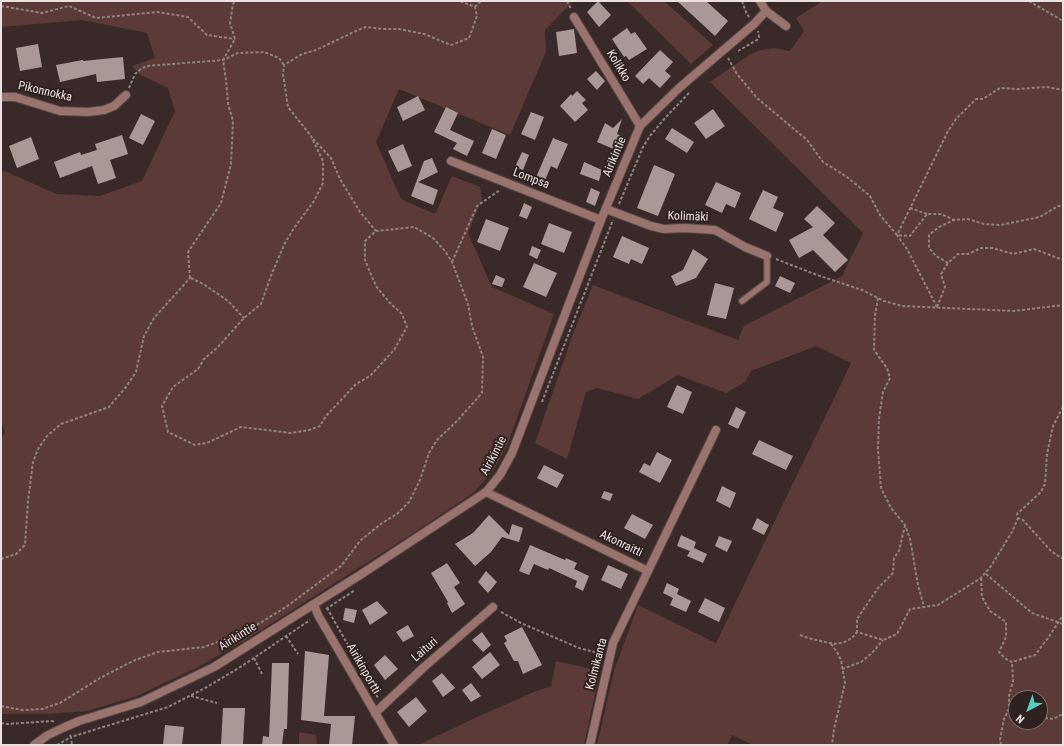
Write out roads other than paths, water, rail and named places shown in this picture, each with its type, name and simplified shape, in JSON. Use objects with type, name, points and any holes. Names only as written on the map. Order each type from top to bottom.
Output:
[{"type":"street","points":[[760,1],[766,11],[786,26]]},
{"type":"street","name":"Airikintie","points":[[34,745],[48,735],[65,727],[79,721],[141,702],[214,667],[360,575],[486,492],[500,475],[512,453],[606,209],[640,126],[684,83],[754,24],[766,11]]},
{"type":"street","name":"Kolikko","points":[[574,17],[640,126]]},
{"type":"street","name":"Pikonnokka","points":[[1,97],[15,97],[60,111],[88,112],[104,110],[114,106],[126,95]]},
{"type":"street","name":"Lompsa","points":[[451,161],[602,220]]},
{"type":"street","name":"Kolimäki","points":[[606,209],[651,226],[664,229],[685,228],[715,230],[745,247],[767,256]]},
{"type":"street","name":"Akonraitti","points":[[486,492],[648,571],[716,430]]},
{"type":"street","name":"Kolmikanta","points":[[590,745],[613,643],[648,571]]},
{"type":"street","name":"Airikinportti","points":[[314,604],[318,615],[394,745]]},
{"type":"street","name":"Laituri","points":[[375,713],[422,668],[493,607]]},
{"type":"lane","points":[[742,301],[767,282],[767,256]]}]
